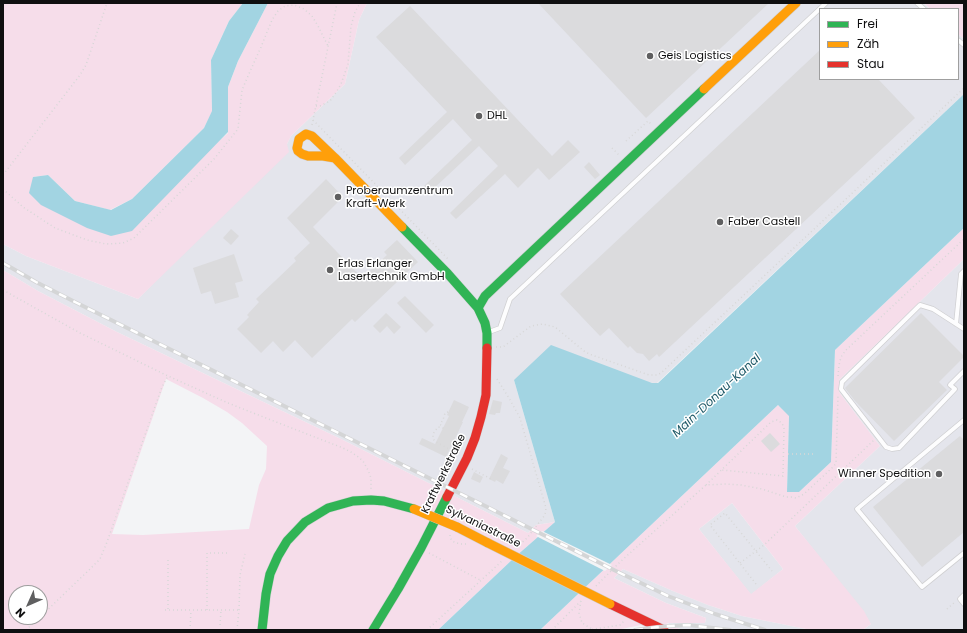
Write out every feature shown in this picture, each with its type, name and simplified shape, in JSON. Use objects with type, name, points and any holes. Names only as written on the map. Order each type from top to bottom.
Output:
[{"type":"street","points":[[478,308],[485,296],[796,3]]},
{"type":"street","name":"Kraftwerkstraße","points":[[335,158],[448,274],[478,308],[485,323],[487,333],[486,395],[467,462],[421,548],[373,630]]},
{"type":"street","name":"Sylvaniastraße","points":[[262,630],[270,574],[287,541],[305,522],[324,510],[347,502],[371,500],[396,503],[457,527],[664,630]]},
{"type":"lane","points":[[487,333],[500,328],[510,299],[819,10]]},
{"type":"lane","points":[[956,324],[961,274],[964,271]]},
{"type":"lane","points":[[964,329],[933,309],[920,305],[842,382],[841,389],[886,447],[892,449],[899,448],[955,390],[950,384],[964,371]]},
{"type":"lane","points":[[964,420],[857,509],[922,587],[964,553]]},
{"type":"lane","points":[[964,595],[960,599],[964,604]]},
{"type":"path","points":[[3,176],[86,65],[106,3]]},
{"type":"path","points":[[313,120],[337,3]]},
{"type":"path","points":[[316,106],[320,106],[330,101],[338,91],[341,84],[348,64],[351,26],[355,12],[360,3]]},
{"type":"path","points":[[3,189],[23,207],[56,228],[87,240],[106,244],[123,243],[134,238],[214,159],[238,128],[242,90],[272,20],[278,11],[286,6],[294,5],[304,8],[312,16],[328,46]]},
{"type":"path","points":[[487,348],[503,347],[531,326],[543,324],[555,327],[589,354],[649,375],[657,376],[964,88]]},
{"type":"path","points":[[626,141],[648,121],[659,132]]},
{"type":"path","points":[[838,381],[838,365],[846,350],[964,239]]},
{"type":"path","points":[[3,290],[80,333],[168,376],[228,403],[343,448],[363,461],[368,470],[371,478],[371,500]]},
{"type":"path","points":[[48,609],[100,558],[110,534],[162,387],[168,376]]},
{"type":"path","points":[[496,378],[520,418],[546,508]]},
{"type":"path","points":[[706,485],[741,485],[762,489],[786,497],[796,498],[804,494],[836,463],[838,396]]},
{"type":"path","points":[[448,412],[445,413],[440,424],[443,428],[438,427],[433,434],[433,438],[436,442],[493,480]]},
{"type":"path","points":[[592,590],[620,562],[722,470],[771,422],[777,420],[782,423],[784,428],[783,476],[722,470]]},
{"type":"path","points":[[740,563],[764,544],[878,436]]},
{"type":"path","points":[[788,454],[816,454]]},
{"type":"path","points":[[756,584],[710,525],[725,513],[772,571]]},
{"type":"path","points":[[421,548],[480,580],[427,630]]},
{"type":"path","points":[[207,610],[207,553],[230,553]]},
{"type":"path","points":[[236,630],[239,610],[240,575],[245,554]]},
{"type":"path","points":[[168,560],[167,610],[239,610]]},
{"type":"path","points":[[552,630],[586,596]]},
{"type":"path","points":[[947,609],[960,599]]},
{"type":"path","points":[[581,601],[579,613],[582,623],[592,629]]},
{"type":"path","points":[[190,610],[190,630]]},
{"type":"path","points":[[220,624],[221,610]]},
{"type":"path","points":[[588,630],[620,625]]},
{"type":"shaded area","points":[[3,3],[243,3],[229,21],[211,60],[212,112],[204,128],[132,199],[110,210],[75,201],[48,175],[33,177],[111,236],[228,133],[228,87],[238,61],[268,3],[367,3],[359,20],[345,84],[291,136],[287,144],[289,152],[138,299],[26,256],[3,244]]},
{"type":"shaded area","points":[[367,3],[923,3],[929,8],[819,8],[819,80],[959,80],[959,35],[964,39],[964,94],[657,383],[514,380],[555,522],[536,525],[528,533],[341,439],[117,332],[38,291],[3,270],[3,244],[26,256],[138,299],[287,144],[291,136],[345,84],[359,20]]},
{"type":"shaded area","points":[[924,3],[964,3],[964,39],[959,35],[959,8],[929,8]]},
{"type":"shaded area","points":[[964,228],[964,259],[839,380],[839,392],[880,446],[795,526],[864,611],[871,624],[863,630],[811,630],[742,616],[708,605],[623,569],[614,578],[666,603],[706,618],[705,623],[666,623],[680,629],[695,630],[653,630],[641,625],[617,630],[540,630],[778,405],[789,415],[787,492],[799,492],[831,462],[835,350]],"holes":[[[732,503],[783,569],[751,594],[699,529]]]},
{"type":"shaded area","points":[[964,259],[964,630],[863,630],[871,624],[795,526],[880,446],[839,392],[839,380]]},
{"type":"shaded area","points":[[3,270],[38,291],[117,332],[341,439],[528,533],[536,525],[555,522],[515,557],[438,630],[3,630]],"holes":[[[166,379],[203,398],[242,423],[267,446],[266,469],[259,485],[249,529],[143,535],[112,534]]]},
{"type":"shaded area","points":[[732,503],[783,569],[751,595],[699,529]]},
{"type":"shaded area","points":[[623,569],[708,605],[742,616],[811,630],[680,629],[665,622],[705,623],[706,618],[666,603],[614,578]]},
{"type":"water","points":[[243,3],[268,3],[238,61],[228,87],[228,132],[132,231],[111,236],[87,228],[41,205],[29,193],[33,177],[48,175],[75,201],[111,210],[132,199],[204,128],[212,111],[211,60],[229,21]]},
{"type":"water","name":"Main-Donau-Kanal","points":[[964,94],[964,228],[835,350],[831,462],[799,492],[787,492],[789,416],[778,405],[540,630],[438,630],[515,557],[555,522],[514,380],[551,345],[652,383],[658,383]]},
{"type":"pier","points":[[542,531],[612,565],[605,571],[536,536]]},
{"type":"building","name":"Geis Logistics","points":[[538,3],[769,3],[646,118]]},
{"type":"building","name":"DHL","points":[[410,6],[552,156],[568,140],[580,152],[549,180],[538,168],[518,188],[505,174],[456,219],[450,213],[498,166],[479,146],[430,192],[424,186],[472,140],[453,119],[405,165],[399,158],[447,112],[376,37]]},
{"type":"building","name":"Faber Castell","points":[[819,51],[819,80],[879,80],[915,118],[659,357],[657,354],[649,361],[643,354],[637,353],[630,346],[628,348],[609,328],[600,336],[560,294]]},
{"type":"building","points":[[589,162],[600,175],[595,179],[584,167]]},
{"type":"building","points":[[326,179],[343,197],[313,227],[362,278],[387,255],[384,252],[397,240],[418,262],[355,322],[352,319],[312,358],[295,340],[283,352],[273,341],[261,353],[237,329],[249,317],[247,315],[259,302],[256,299],[296,261],[294,258],[310,243],[287,218]]},
{"type":"building","points":[[231,229],[239,236],[231,245],[223,238]]},
{"type":"building","points":[[234,254],[243,281],[235,283],[239,297],[215,304],[211,291],[201,294],[193,268]]},
{"type":"building","points":[[405,296],[434,325],[426,333],[397,303]]},
{"type":"building","points":[[386,313],[401,327],[394,334],[387,326],[380,333],[373,326]]},
{"type":"building","points":[[921,313],[964,357],[939,382],[947,390],[894,441],[855,401],[845,388]]},
{"type":"building","points":[[454,400],[469,407],[446,457],[419,444],[422,438],[435,444],[449,416],[447,415]]},
{"type":"building","points":[[493,400],[502,402],[500,413],[496,413],[495,415],[489,414]]},
{"type":"building","points":[[770,433],[780,444],[771,452],[761,441]]},
{"type":"building","name":"Winner Spedition","points":[[960,436],[964,440],[964,532],[922,567],[873,507]]},
{"type":"building","points":[[501,454],[508,458],[503,468],[510,471],[503,484],[496,480],[495,482],[489,479]]},
{"type":"building","points":[[474,472],[483,477],[480,483],[471,479]]},
{"type":"railway","points":[[3,263],[77,303],[620,573],[668,596],[715,614],[765,630]]},
{"type":"railway","points":[[635,630],[688,625],[730,630]]},
{"type":"traffic: fast","points":[[478,308],[485,296],[704,89]]},
{"type":"traffic: fast","points":[[402,227],[448,274],[478,308],[485,323],[487,348]]},
{"type":"traffic: fast","points":[[373,630],[421,548],[447,497]]},
{"type":"traffic: fast","points":[[262,630],[270,574],[287,541],[305,522],[328,508],[353,501],[384,501],[414,509]]},
{"type":"traffic: slow","points":[[704,89],[796,3]]},
{"type":"traffic: slow","points":[[335,158],[308,156],[302,154],[297,148],[299,139],[306,134],[312,136],[335,158],[402,227]]},
{"type":"traffic: slow","points":[[414,509],[457,527]]},
{"type":"traffic: slow","points":[[457,527],[488,543]]},
{"type":"traffic: slow","points":[[488,543],[610,604]]},
{"type":"traffic: jam","points":[[447,497],[467,458],[481,417],[486,395],[487,348]]},
{"type":"traffic: jam","points":[[610,604],[664,630]]},
{"type":"place","name":"Geis Logistics","points":[[650,56]]},
{"type":"place","name":"DHL","points":[[479,116]]},
{"type":"place","name":"Proberaumzentrum Kraft-Werk","points":[[338,197]]},
{"type":"place","name":"Faber Castell","points":[[720,222]]},
{"type":"place","name":"Erlas Erlanger Lasertechnik GmbH","points":[[330,270]]},
{"type":"place","name":"Winner Spedition","points":[[939,474]]}]
